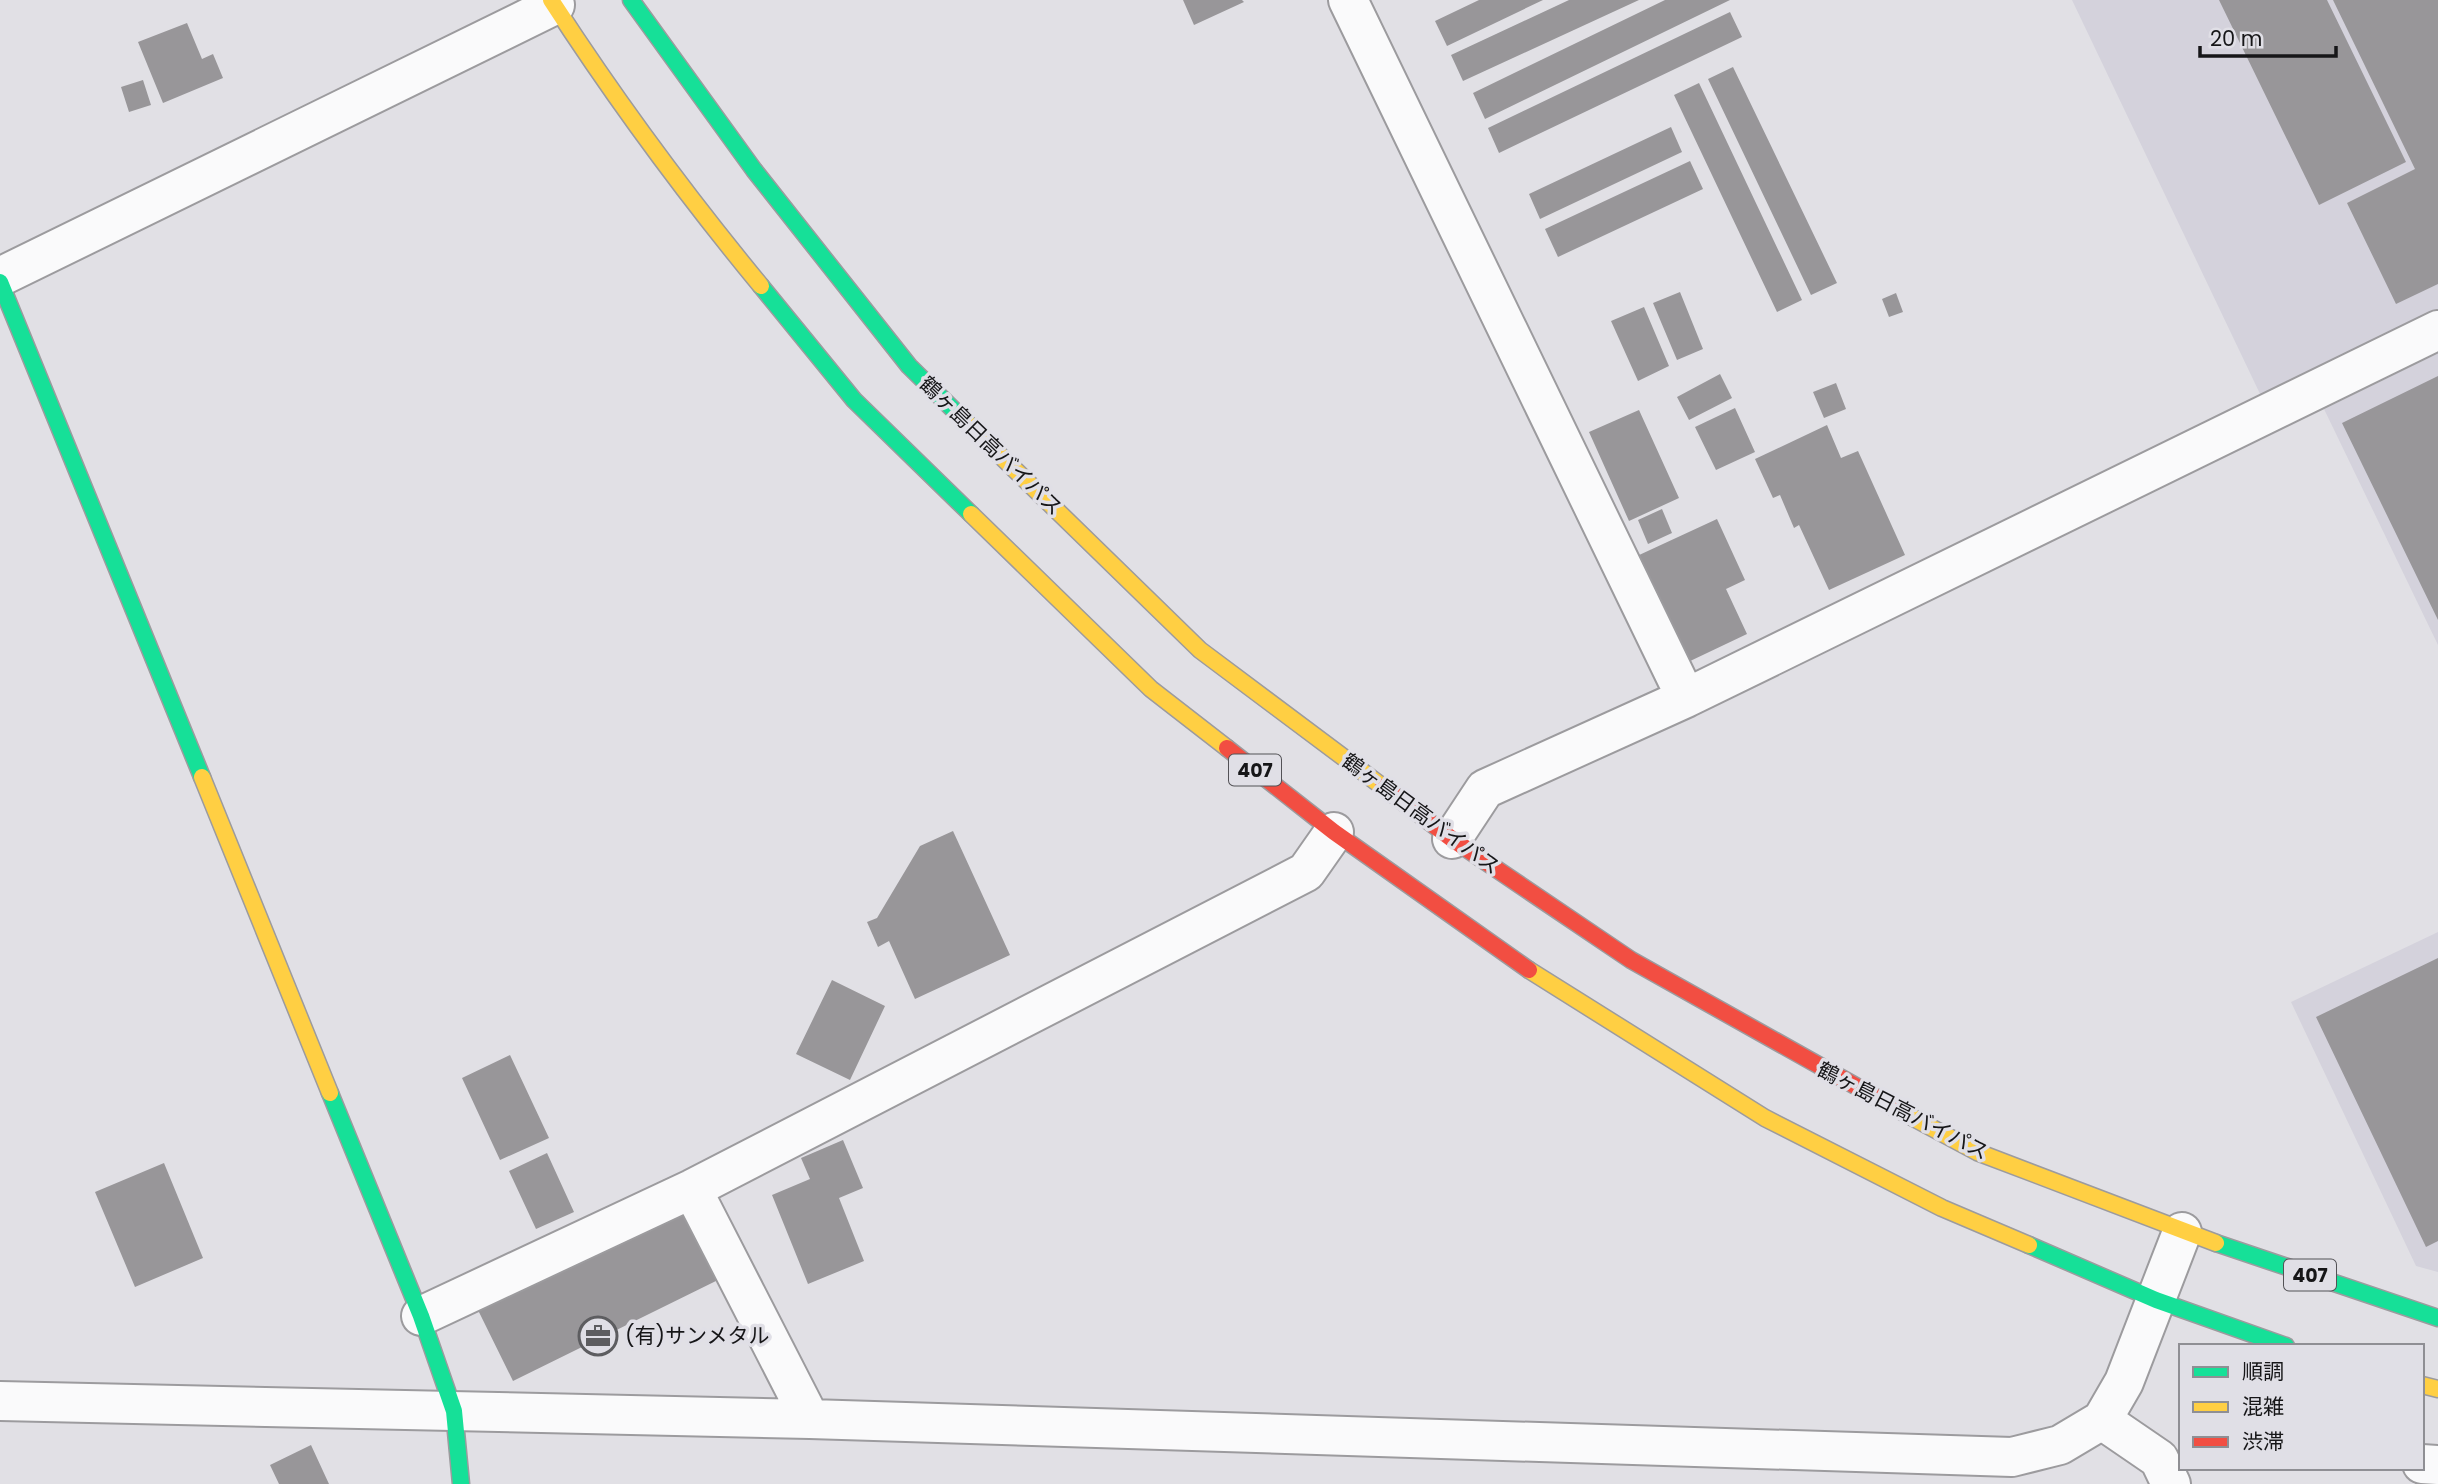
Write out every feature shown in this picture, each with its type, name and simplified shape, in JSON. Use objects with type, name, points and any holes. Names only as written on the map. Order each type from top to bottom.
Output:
[{"type":"main road","name":"鶴ヶ島日高バイパス","points":[[631,0],[754,170],[909,366],[1200,650],[1452,839],[1631,960],[1820,1068],[1977,1152],[2182,1232],[2438,1318]]},
{"type":"main road","name":"407","points":[[553,3],[698,210],[853,400],[1151,689],[1334,832],[1534,974],[1765,1118],[1942,1208],[2156,1300],[2280,1344]]},
{"type":"main road","points":[[0,279],[421,1316],[454,1411],[461,1484]]},
{"type":"street","points":[[1348,0],[1686,698]]},
{"type":"street","points":[[0,279],[553,3]]},
{"type":"street","points":[[1452,839],[1485,789],[1686,698],[2438,330]]},
{"type":"street","points":[[421,1316],[692,1189],[1306,872],[1334,832]]},
{"type":"street","points":[[692,1189],[810,1419]]},
{"type":"street","points":[[0,1401],[810,1419],[2012,1457],[2060,1445],[2102,1420],[2124,1382],[2182,1232]]},
{"type":"street","points":[[2102,1420],[2170,1467]]},
{"type":"shaded area","points":[[2072,0],[2438,0],[2438,312],[2262,398]]},
{"type":"shaded area","points":[[2438,353],[2438,645],[2324,409]]},
{"type":"shaded area","points":[[2438,932],[2438,1272],[2416,1266],[2291,1002]]},
{"type":"building","points":[[1183,0],[1242,0],[1244,2],[1194,25]]},
{"type":"building","points":[[1479,0],[1543,0],[1447,46],[1435,21]]},
{"type":"building","points":[[1569,0],[1639,0],[1463,81],[1451,55]]},
{"type":"building","points":[[1665,0],[1730,0],[1485,119],[1473,93]]},
{"type":"building","points":[[2219,0],[2327,0],[2406,162],[2319,205]]},
{"type":"building","points":[[2333,0],[2438,0],[2438,284],[2396,304],[2347,203],[2415,169]]},
{"type":"building","points":[[1730,12],[1742,37],[1499,153],[1488,128]]},
{"type":"building","points":[[187,23],[202,59],[213,54],[223,78],[163,103],[138,42]]},
{"type":"building","points":[[1733,67],[1837,283],[1811,295],[1708,79]]},
{"type":"building","points":[[143,80],[151,105],[129,112],[121,87]]},
{"type":"building","points":[[1699,83],[1802,300],[1777,312],[1674,95]]},
{"type":"building","points":[[1671,127],[1682,152],[1540,219],[1529,194]]},
{"type":"building","points":[[1690,161],[1703,189],[1558,257],[1545,229]]},
{"type":"building","points":[[1680,292],[1703,349],[1677,360],[1653,303]]},
{"type":"building","points":[[1896,293],[1903,312],[1889,317],[1882,299]]},
{"type":"building","points":[[1644,307],[1669,366],[1638,381],[1611,321]]},
{"type":"building","points":[[1720,374],[1732,398],[1689,420],[1677,397]]},
{"type":"building","points":[[2438,376],[2438,620],[2342,423]]},
{"type":"building","points":[[1836,383],[1846,409],[1824,418],[1813,392]]},
{"type":"building","points":[[1735,408],[1755,452],[1716,470],[1695,427]]},
{"type":"building","points":[[1639,410],[1679,498],[1629,521],[1589,432]]},
{"type":"building","points":[[1827,425],[1841,458],[1858,451],[1905,555],[1829,590],[1799,525],[1794,528],[1780,495],[1773,498],[1755,459]]},
{"type":"building","points":[[1662,509],[1672,533],[1648,544],[1638,520]]},
{"type":"building","points":[[1717,519],[1745,580],[1726,589],[1747,634],[1686,663],[1637,556]]},
{"type":"building","points":[[953,831],[1010,955],[915,999],[889,941],[878,947],[867,922],[877,918],[920,846]]},
{"type":"building","points":[[2438,958],[2438,1241],[2426,1247],[2316,1017]]},
{"type":"building","points":[[832,980],[885,1006],[850,1080],[796,1054]]},
{"type":"building","points":[[510,1055],[549,1138],[500,1160],[462,1078]]},
{"type":"building","points":[[843,1140],[863,1188],[839,1198],[864,1261],[808,1284],[772,1195],[810,1179],[801,1158]]},
{"type":"building","points":[[547,1153],[574,1212],[536,1229],[509,1171]]},
{"type":"building","points":[[164,1163],[203,1258],[135,1287],[95,1192]]},
{"type":"building","points":[[683,1204],[720,1279],[513,1381],[476,1306]]},
{"type":"building","points":[[311,1445],[329,1484],[279,1484],[270,1465]]},
{"type":"traffic: fast","points":[[631,0],[754,170],[909,366],[968,424]]},
{"type":"traffic: fast","points":[[0,282],[202,777]]},
{"type":"traffic: fast","points":[[761,286],[854,400],[971,514]]},
{"type":"traffic: fast","points":[[330,1093],[421,1316],[454,1411],[461,1484]]},
{"type":"traffic: fast","points":[[2216,1243],[2438,1318]]},
{"type":"traffic: fast","points":[[2029,1245],[2156,1300],[2280,1344]]},
{"type":"traffic: slow","points":[[551,0],[652,146],[761,286]]},
{"type":"traffic: slow","points":[[968,424],[1200,650],[1383,787]]},
{"type":"traffic: slow","points":[[971,514],[1151,689],[1227,748]]},
{"type":"traffic: slow","points":[[202,777],[330,1093]]},
{"type":"traffic: slow","points":[[1529,970],[1765,1118],[1942,1208],[2029,1245]]},
{"type":"traffic: slow","points":[[1893,1107],[1977,1152],[2216,1243]]},
{"type":"traffic: slow","points":[[2424,1386],[2438,1389]]},
{"type":"traffic: jam","points":[[1227,748],[1334,832],[1529,970]]},
{"type":"traffic: jam","points":[[1383,787],[1452,839],[1631,960],[1893,1107]]},
{"type":"place","name":"(有)サンメタル","points":[[598,1336]]}]
